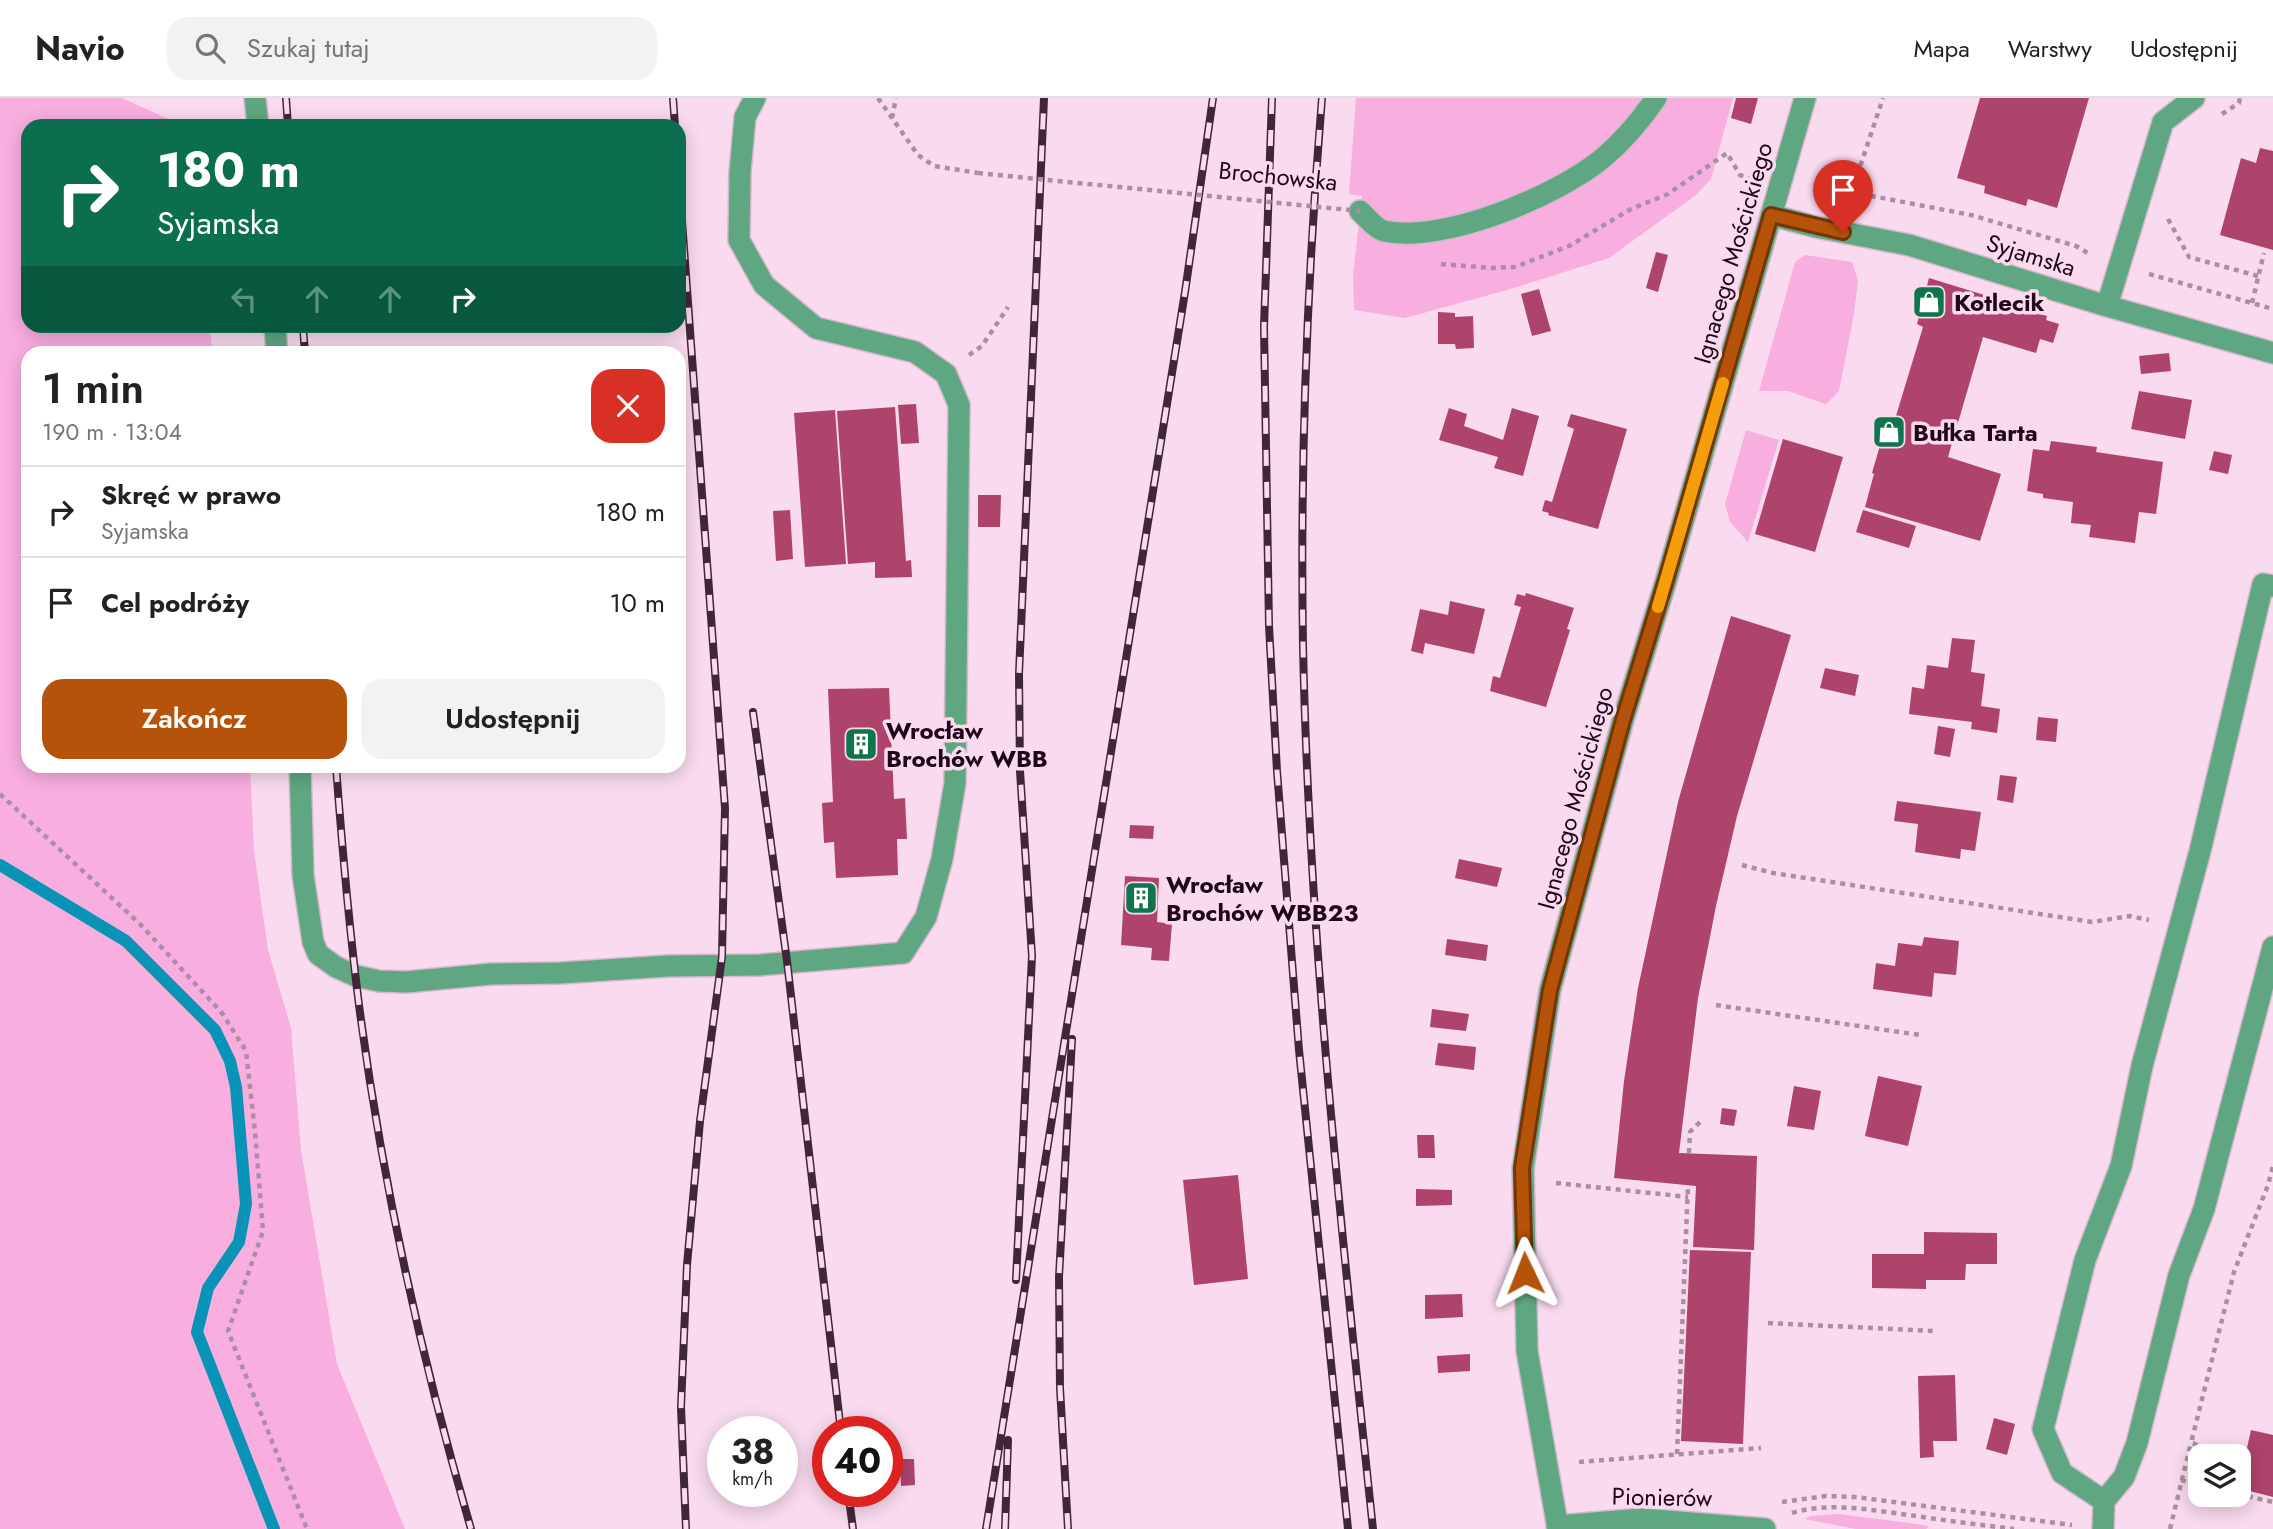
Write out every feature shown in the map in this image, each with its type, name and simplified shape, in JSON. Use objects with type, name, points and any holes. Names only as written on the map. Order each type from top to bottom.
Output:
[{"type":"street","points":[[255,98],[257,119]]},
{"type":"street","points":[[300,773],[303,875],[313,942],[318,954],[336,967],[356,976],[379,981],[406,982],[537,972],[760,965],[903,953],[926,916],[942,859],[955,783],[959,405],[946,374],[915,352],[816,328],[764,285],[739,240],[740,172],[745,117],[755,98]]},
{"type":"street","name":"Brochowska","points":[[1360,211],[1381,231],[1415,233],[1467,224],[1536,200],[1602,159],[1642,118],[1656,98]]},
{"type":"street","name":"Ignacego Mościckiego","points":[[1557,1527],[1527,1351],[1522,1168],[1550,990],[1623,720],[1805,98]]},
{"type":"street","points":[[2107,306],[2163,122],[2194,98]]},
{"type":"street","name":"Syjamska","points":[[1771,215],[1909,245],[2107,306],[2273,353]]},
{"type":"street","points":[[2104,1501],[2062,1473],[2043,1429],[2085,1261],[2122,1166],[2143,1066],[2200,851],[2263,584],[2273,586]]},
{"type":"street","points":[[2103,1529],[2104,1501],[2124,1477],[2137,1443],[2179,1275],[2204,1209],[2273,947]]},
{"type":"street","name":"Pionierów","points":[[1557,1527],[1642,1519],[1765,1529]]},
{"type":"path","points":[[892,118],[896,98]]},
{"type":"path","points":[[1843,232],[1852,192],[1883,98]]},
{"type":"path","name":"Brochowska","points":[[880,100],[918,155],[933,166],[978,173],[1360,211]]},
{"type":"path","points":[[1415,233],[1421,256],[1431,263],[1491,268],[1515,267],[1569,246],[1631,209],[1668,194],[1727,153],[1740,175],[1779,186]]},
{"type":"path","points":[[1852,192],[1971,215],[2076,246],[2088,254],[2120,265],[2273,309]]},
{"type":"path","points":[[2166,215],[2189,257],[2258,276]]},
{"type":"path","points":[[2252,303],[2264,253]]},
{"type":"path","points":[[946,374],[982,346],[1008,307]]},
{"type":"path","points":[[0,794],[141,925],[222,1013],[246,1051],[263,1231],[228,1331],[307,1529]]},
{"type":"path","points":[[1742,865],[1773,873],[2092,922],[2130,916],[2179,927]]},
{"type":"path","points":[[1716,1005],[1920,1035]]},
{"type":"path","points":[[1689,1153],[1690,1132],[1700,1122]]},
{"type":"path","points":[[2170,1529],[2234,1272],[2269,1185],[2273,1166]]},
{"type":"path","points":[[1555,1196],[1557,1172]]},
{"type":"path","points":[[1556,1183],[1688,1197]]},
{"type":"path","points":[[1677,1454],[1688,1186]]},
{"type":"path","points":[[1768,1322],[1934,1331]]},
{"type":"path","points":[[1578,1462],[1761,1448]]},
{"type":"path","points":[[1576,1450],[1581,1474]]},
{"type":"path","points":[[2181,1480],[2188,1482]]},
{"type":"path","points":[[1772,1503],[1826,1496],[1855,1497],[2103,1529]]},
{"type":"path","points":[[2251,1497],[2273,1502]]},
{"type":"path","points":[[1740,1526],[1806,1509],[1826,1508],[1871,1510],[2014,1529]]},
{"type":"shaded area","points":[[0,98],[122,98],[168,119],[21,119],[21,333],[210,333],[212,346],[21,346],[21,773],[250,773],[254,851],[268,950],[291,1028],[301,1150],[337,1364],[405,1529],[0,1529]]},
{"type":"shaded area","points":[[1356,98],[1733,98],[1711,179],[1696,195],[1609,258],[1405,318],[1354,310],[1353,275],[1362,196],[1349,194]]},
{"type":"shaded area","points":[[1805,255],[1852,262],[1858,281],[1839,391],[1826,404],[1788,391],[1759,391],[1795,262]]},
{"type":"shaded area","points":[[1746,430],[1779,440],[1748,542],[1730,522],[1725,504]]},
{"type":"shaded area","points":[[1839,1514],[1929,1526],[1926,1529],[1856,1529],[1805,1519]]},
{"type":"building","points":[[1736,98],[1758,98],[1751,124],[1731,118]]},
{"type":"building","points":[[1980,98],[2089,98],[2057,208],[2028,199],[2026,206],[1984,193],[1985,186],[1957,178]]},
{"type":"building","points":[[2260,148],[2273,151],[2273,250],[2220,235],[2241,158],[2256,163]]},
{"type":"building","points":[[1656,252],[1668,255],[1658,292],[1646,288]]},
{"type":"building","points":[[1929,278],[1994,298],[1993,301],[2047,316],[2046,320],[2059,324],[2053,343],[2040,339],[2036,353],[1983,337],[1948,457],[2001,474],[1980,541],[1865,507],[1885,428],[1892,429],[1923,327],[1917,324]]},
{"type":"building","points":[[1539,289],[1551,331],[1532,336],[1521,294]]},
{"type":"building","points":[[1438,312],[1455,313],[1455,317],[1473,316],[1474,348],[1456,349],[1455,344],[1438,344]]},
{"type":"building","points":[[2169,353],[2171,371],[2141,374],[2139,356]]},
{"type":"building","points":[[2139,391],[2192,400],[2185,439],[2131,429]]},
{"type":"building","points":[[916,404],[919,443],[901,444],[898,405]]},
{"type":"building","points":[[895,407],[906,561],[911,560],[912,577],[875,578],[875,562],[848,564],[837,411]]},
{"type":"building","points":[[1449,408],[1467,414],[1464,426],[1503,440],[1512,408],[1539,416],[1523,476],[1494,468],[1498,457],[1439,440]]},
{"type":"building","points":[[835,410],[846,564],[805,567],[794,413]]},
{"type":"building","points":[[1571,414],[1627,429],[1598,529],[1542,511],[1545,500],[1552,502],[1574,429],[1567,426]]},
{"type":"building","points":[[1783,439],[1843,457],[1815,552],[1755,534]]},
{"type":"building","points":[[2051,441],[2097,447],[2096,452],[2163,462],[2156,514],[2139,512],[2135,543],[2089,537],[2091,525],[2071,523],[2073,502],[2043,498],[2043,494],[2027,491],[2033,449],[2049,451]]},
{"type":"building","points":[[2214,451],[2232,455],[2228,474],[2209,470]]},
{"type":"building","points":[[978,495],[1001,495],[1000,527],[978,527]]},
{"type":"building","points":[[790,510],[793,559],[776,561],[773,511]]},
{"type":"building","points":[[1863,510],[1916,526],[1909,548],[1856,532]]},
{"type":"building","points":[[1526,593],[1574,608],[1567,629],[1570,630],[1546,707],[1490,691],[1493,676],[1500,678],[1521,607],[1514,605],[1517,594],[1525,596]]},
{"type":"building","points":[[1450,601],[1485,609],[1474,654],[1425,643],[1423,654],[1411,651],[1420,609],[1448,615]]},
{"type":"building","points":[[1731,616],[1791,635],[1737,816],[1716,906],[1698,998],[1679,1153],[1757,1156],[1754,1250],[1693,1247],[1696,1186],[1614,1178],[1624,1081],[1638,988],[1678,802]]},
{"type":"building","points":[[1952,638],[1975,640],[1971,672],[1985,674],[1981,706],[2000,709],[1997,733],[1971,729],[1972,722],[1909,714],[1912,687],[1924,689],[1927,665],[1948,668]]},
{"type":"building","points":[[1825,668],[1859,675],[1855,696],[1820,688]]},
{"type":"building","points":[[889,688],[894,799],[905,798],[907,839],[897,839],[898,875],[836,878],[834,842],[824,843],[822,803],[833,802],[828,689]]},
{"type":"building","points":[[2038,717],[2058,719],[2056,742],[2036,740]]},
{"type":"building","points":[[1938,726],[1955,729],[1950,757],[1934,754]]},
{"type":"building","points":[[2000,775],[2017,777],[2013,803],[1997,800]]},
{"type":"building","points":[[1897,801],[1981,812],[1975,851],[1961,849],[1960,859],[1915,852],[1918,824],[1894,821]]},
{"type":"building","points":[[1130,825],[1154,826],[1153,839],[1129,838]]},
{"type":"building","points":[[1459,859],[1502,868],[1497,887],[1455,878]]},
{"type":"building","name":"Wrocław Brochów WBB23","points":[[1125,876],[1159,878],[1157,922],[1172,924],[1169,961],[1151,960],[1152,948],[1121,945]]},
{"type":"building","points":[[1924,937],[1959,941],[1956,975],[1934,973],[1932,997],[1873,989],[1876,963],[1895,966],[1898,943],[1922,946]]},
{"type":"building","points":[[1447,939],[1488,945],[1486,961],[1445,955]]},
{"type":"building","points":[[1432,1009],[1469,1014],[1466,1031],[1430,1027]]},
{"type":"building","points":[[1438,1043],[1476,1047],[1474,1070],[1435,1065]]},
{"type":"building","points":[[1878,1076],[1922,1086],[1908,1146],[1865,1136]]},
{"type":"building","points":[[1794,1086],[1821,1091],[1814,1130],[1787,1126]]},
{"type":"building","points":[[1722,1108],[1737,1110],[1734,1126],[1720,1124]]},
{"type":"building","points":[[1417,1135],[1434,1135],[1435,1158],[1418,1158]]},
{"type":"building","points":[[1238,1175],[1248,1279],[1194,1285],[1183,1180]]},
{"type":"building","points":[[1416,1189],[1452,1190],[1452,1205],[1416,1206]]},
{"type":"building","points":[[1924,1232],[1997,1233],[1997,1264],[1966,1264],[1965,1280],[1926,1280],[1926,1289],[1872,1288],[1872,1254],[1924,1254]]},
{"type":"building","points":[[1690,1250],[1751,1252],[1743,1444],[1681,1441]]},
{"type":"building","points":[[1462,1294],[1463,1317],[1425,1319],[1425,1295]]},
{"type":"building","points":[[1470,1354],[1470,1371],[1438,1373],[1437,1356]]},
{"type":"building","points":[[1955,1375],[1957,1441],[1933,1441],[1934,1457],[1920,1458],[1918,1376]]},
{"type":"building","points":[[1994,1418],[2015,1424],[2007,1455],[1986,1449]]},
{"type":"building","points":[[2251,1430],[2273,1435],[2273,1497],[2251,1491],[2251,1444],[2248,1444]]},
{"type":"building","points":[[903,1459],[914,1459],[915,1485],[903,1486]]},
{"type":"waterway","points":[[0,865],[126,941],[215,1030],[230,1061],[236,1087],[246,1204],[239,1242],[208,1288],[197,1332],[274,1529]]},
{"type":"railway","points":[[286,98],[288,119]]},
{"type":"railway","points":[[673,98],[674,119]]},
{"type":"railway","points":[[1016,1280],[1032,956],[1020,771],[1019,674],[1044,98]]},
{"type":"railway","points":[[986,1529],[1185,292],[1213,98]]},
{"type":"railway","points":[[1272,98],[1264,327],[1269,626],[1277,771],[1299,1050],[1348,1529]]},
{"type":"railway","points":[[1322,98],[1312,235],[1304,440],[1302,577],[1306,756],[1329,1088],[1373,1529]]},
{"type":"railway","points":[[686,276],[725,808],[722,957],[700,1121],[687,1265],[681,1407],[686,1529]]},
{"type":"railway","points":[[304,333],[304,346]]},
{"type":"railway","points":[[753,712],[787,961],[839,1416]]},
{"type":"railway","points":[[337,773],[355,975],[379,1137],[420,1334],[471,1529]]},
{"type":"railway","points":[[1068,1529],[1060,1388],[1059,1277],[1072,1039]]},
{"type":"railway","points":[[1005,1529],[1008,1440]]},
{"type":"railway","points":[[850,1507],[853,1529]]},
{"type":"slow traffic","points":[[1658,607],[1723,383]]},
{"type":"place","name":"Kotlecik","points":[[1929,302]]},
{"type":"place","name":"Bułka Tarta","points":[[1889,432]]},
{"type":"place","name":"Wrocław Brochów WBB","points":[[861,744]]},
{"type":"place","name":"Wrocław Brochów WBB23","points":[[1141,898]]},
{"type":"route","points":[[1525,1273],[1522,1168],[1550,990],[1623,720],[1771,215],[1843,232]]}]
